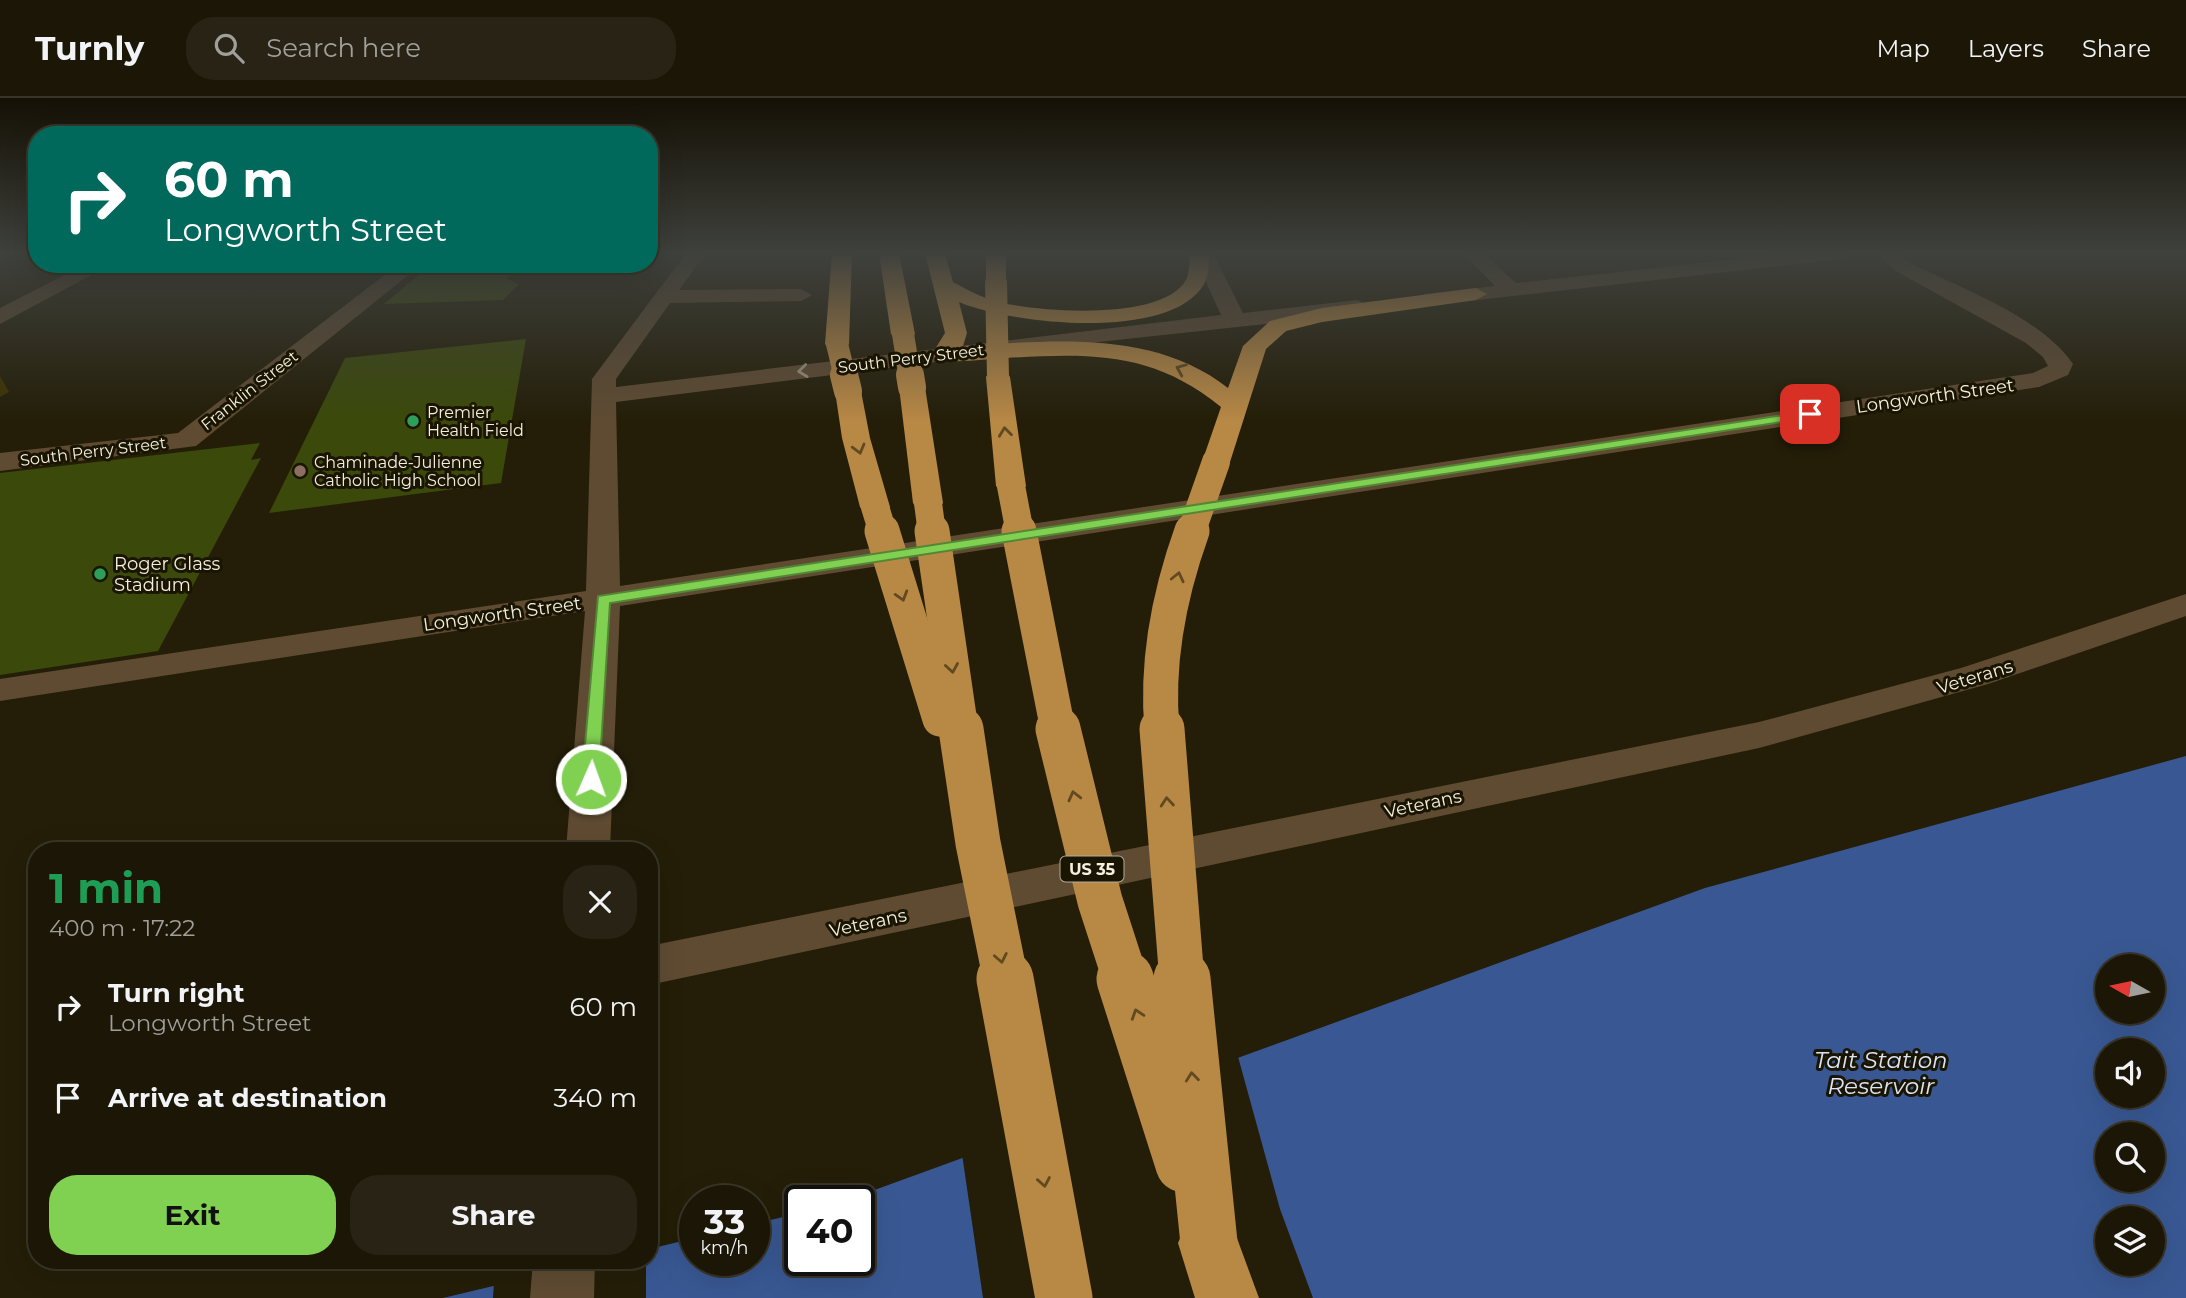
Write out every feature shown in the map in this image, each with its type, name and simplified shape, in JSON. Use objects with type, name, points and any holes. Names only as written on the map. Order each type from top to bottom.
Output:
[{"type":"highway","points":[[839,309],[837,344],[856,438],[978,843]]},
{"type":"highway","points":[[899,309],[978,843],[1026,1084],[1064,1298]]},
{"type":"highway","points":[[944,354],[953,343],[956,333],[950,309]]},
{"type":"highway","name":"US 35","points":[[997,309],[998,377],[1011,486],[1052,705],[1100,901],[1218,1270]]},
{"type":"highway","points":[[1009,309],[1025,313],[1081,316],[1129,313],[1144,309]]},
{"type":"highway","points":[[1218,1270],[1183,994],[1159,696],[1165,632],[1181,561],[1255,345],[1279,326],[1322,315],[1366,309]]},
{"type":"highway","points":[[1235,320],[1242,351],[1240,395]]},
{"type":"highway","points":[[944,354],[1069,349],[1134,355],[1186,371],[1240,395]]},
{"type":"street","name":"Franklin Street","points":[[186,440],[354,309]]},
{"type":"street","points":[[588,842],[594,706],[603,599],[601,481],[604,379],[656,309]]},
{"type":"street","points":[[1230,309],[1235,320]]},
{"type":"street","name":"South Perry Street","points":[[604,396],[1337,309]]},
{"type":"street","name":"Longworth Street","points":[[0,690],[2039,380],[2059,370],[2061,364],[2051,351],[2029,334],[1982,309]]},
{"type":"street","name":"South Perry Street","points":[[0,462],[186,440]]},
{"type":"street","name":"Veterans","points":[[658,964],[1759,735],[1913,696],[2062,651],[2186,604]]},
{"type":"street","points":[[562,1298],[564,1269]]},
{"type":"green space","name":"Premier Health Field","points":[[526,339],[501,483],[269,513],[345,358]]},
{"type":"green space","name":"Roger Glass Stadium","points":[[260,443],[251,460],[261,458],[158,651],[0,675],[0,473]]},
{"type":"water","name":"Tait Station Reservoir","points":[[2186,756],[2186,1298],[443,1298],[565,1269],[658,1269],[658,1247],[679,1242],[679,1276],[770,1276],[770,1220],[784,1217],[784,1276],[875,1276],[875,1190],[1705,888]]},
{"type":"pier","points":[[1237,1053],[1280,1209],[1313,1298],[983,1298],[962,1154]]},
{"type":"pier","points":[[550,1269],[646,1269],[646,1298],[493,1298],[494,1282]]},
{"type":"place","name":"Premier Health Field","points":[[413,421]]},
{"type":"place","name":"Chaminade-Julienne Catholic High School","points":[[300,471]]},
{"type":"place","name":"Roger Glass Stadium","points":[[100,574]]},
{"type":"route","points":[[591,779],[603,599],[1810,414]]}]
